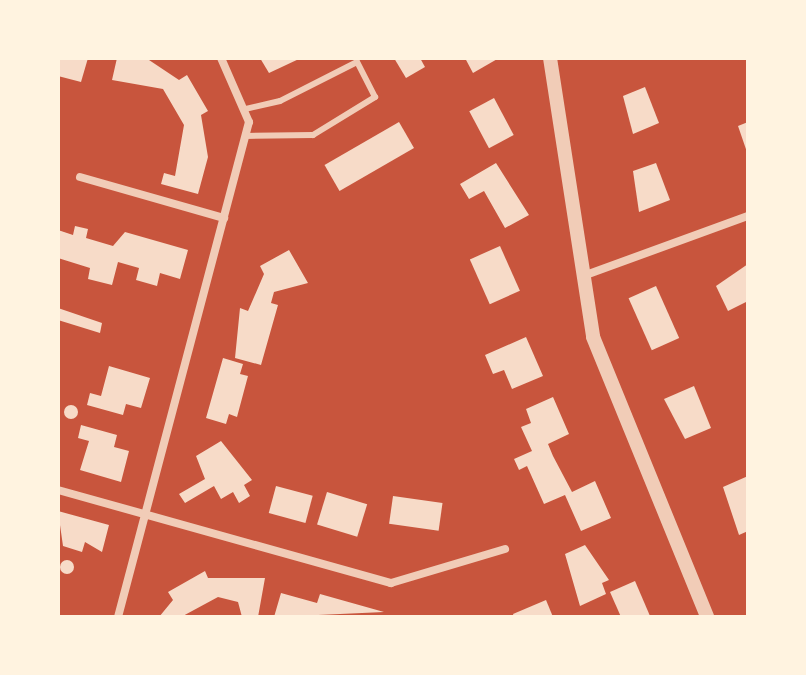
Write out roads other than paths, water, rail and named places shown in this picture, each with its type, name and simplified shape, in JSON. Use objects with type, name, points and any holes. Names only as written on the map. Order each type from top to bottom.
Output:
[{"type":"street","points":[[118,617],[245,136],[246,109],[221,58]]},
{"type":"street","points":[[550,58],[583,276],[606,382],[707,617]]},
{"type":"street","points":[[80,177],[224,218]]},
{"type":"street","points":[[583,276],[748,216]]},
{"type":"street","points":[[58,490],[391,583],[505,549]]},
{"type":"lane","points":[[245,136],[313,135],[375,97],[357,62],[280,101],[246,109]]}]
